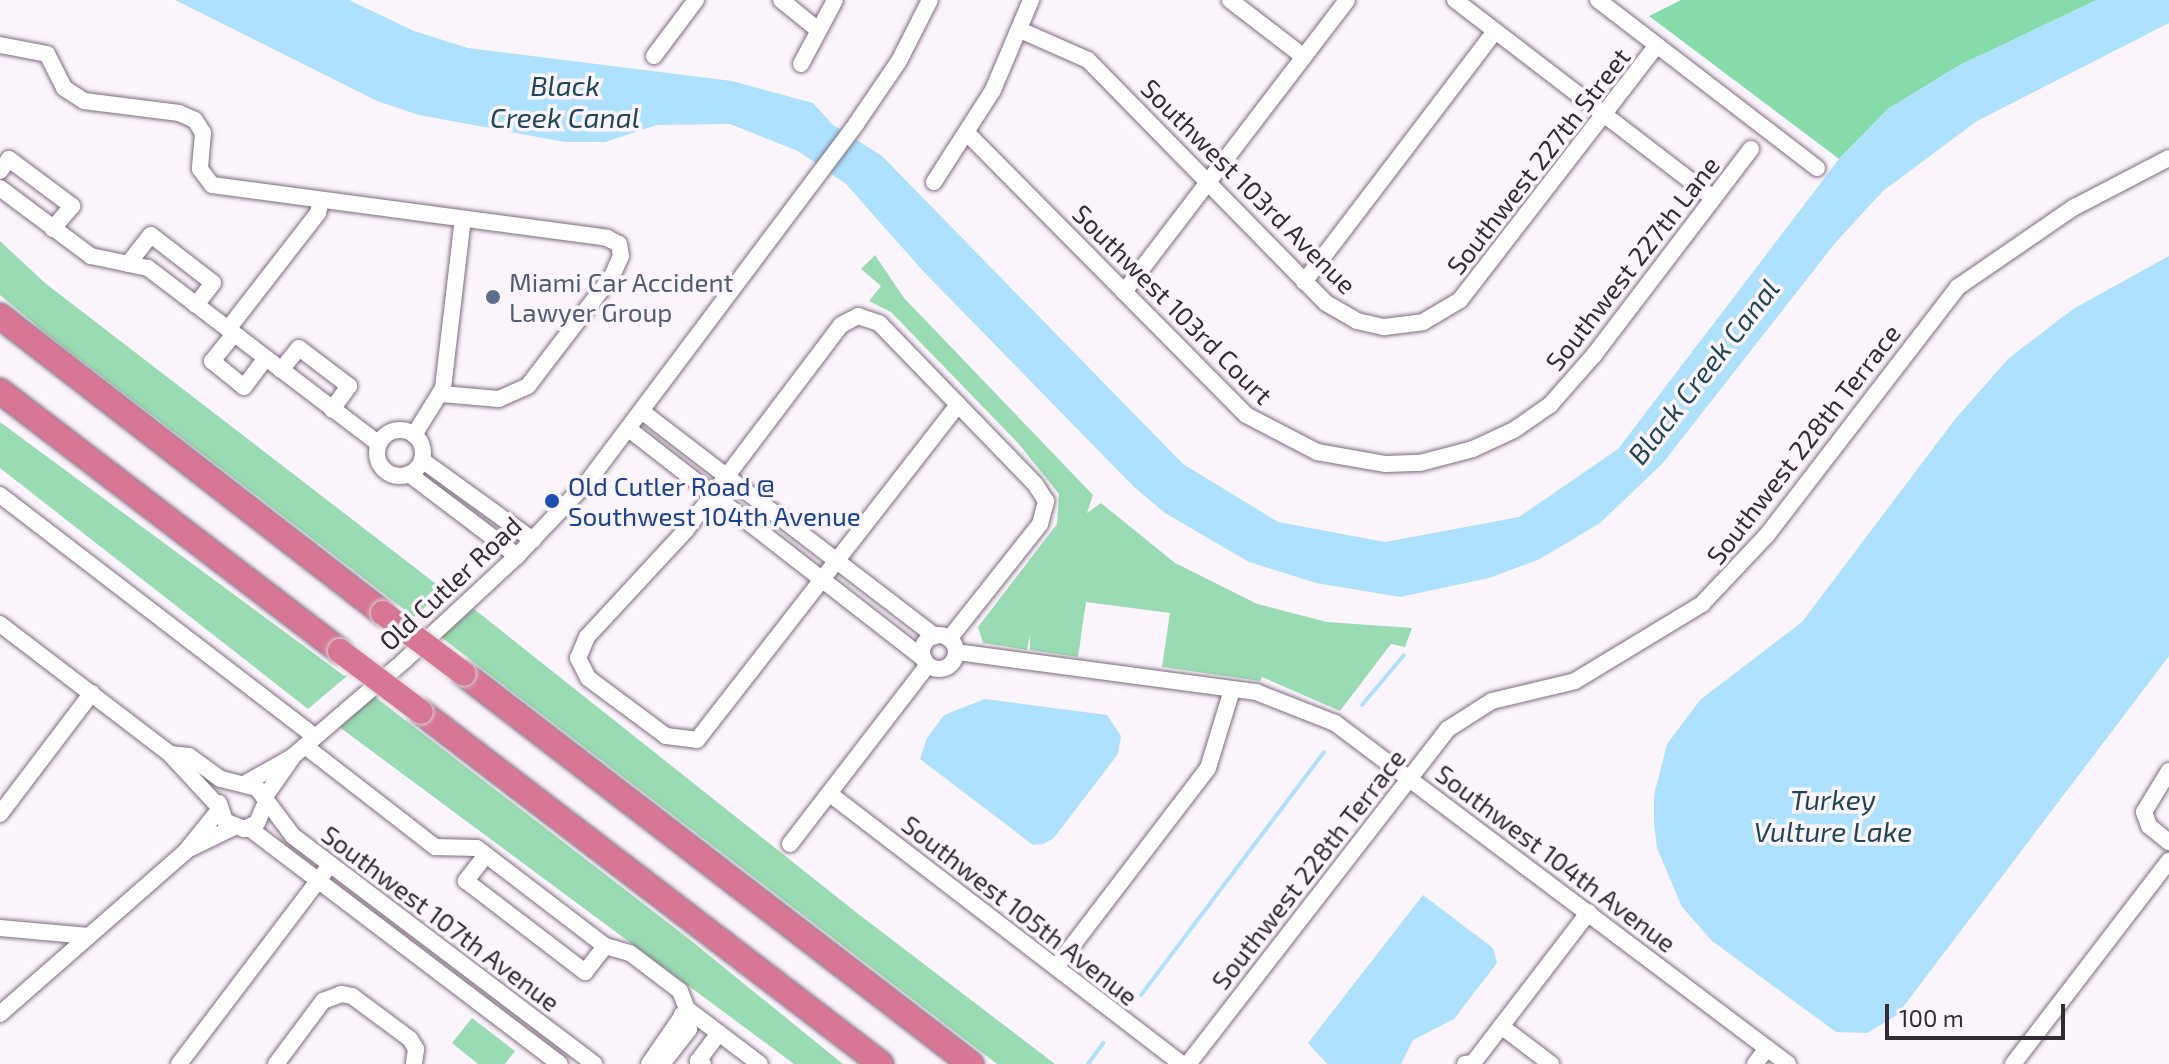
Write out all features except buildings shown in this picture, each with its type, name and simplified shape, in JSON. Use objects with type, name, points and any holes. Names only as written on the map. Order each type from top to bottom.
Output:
[{"type":"highway","points":[[0,316],[971,1064]]},
{"type":"highway","points":[[0,391],[160,517],[881,1064]]},
{"type":"highway","points":[[0,407],[160,517]]},
{"type":"street","points":[[654,56],[696,0]]},
{"type":"street","points":[[781,0],[817,29]]},
{"type":"street","points":[[801,64],[835,0]]},
{"type":"street","name":"Old Cutler Road","points":[[241,782],[292,757],[517,556],[630,430],[856,124],[899,61],[930,0]]},
{"type":"street","points":[[934,182],[967,133],[1020,30],[1031,0]]},
{"type":"street","points":[[1230,0],[1304,57]]},
{"type":"street","points":[[1124,292],[1347,0]]},
{"type":"street","points":[[1455,0],[1713,198]]},
{"type":"street","points":[[1598,0],[1817,168]]},
{"type":"street","name":"Southwest 103rd Avenue","points":[[1020,30],[1088,60],[1304,282],[1338,312],[1373,326],[1413,325],[1455,304]]},
{"type":"street","points":[[1304,282],[1495,31]]},
{"type":"street","points":[[0,45],[47,54],[64,88],[84,101],[179,113],[195,120],[203,133],[200,169],[212,185],[607,238],[619,244],[621,256],[569,335],[520,393],[499,399],[441,394]]},
{"type":"street","name":"Southwest 227th Street","points":[[1455,304],[1657,45]]},
{"type":"street","name":"Southwest 103rd Court","points":[[967,133],[1246,415],[1287,440],[1328,456],[1386,464],[1444,458],[1502,437],[1550,405]]},
{"type":"street","name":"Southwest 227th Lane","points":[[1550,405],[1594,355],[1751,149]]},
{"type":"street","name":"Southwest 228th Terrace","points":[[1188,1064],[1448,729],[1478,706],[1575,681],[1702,604],[1767,535],[1958,287],[2073,208],[2169,158]]},
{"type":"street","points":[[0,171],[9,159],[72,206],[53,229]]},
{"type":"street","points":[[0,188],[91,256],[148,268],[379,444],[381,466],[393,475],[409,474],[517,556]]},
{"type":"street","points":[[265,359],[244,387],[212,361],[318,213],[321,201]]},
{"type":"street","points":[[414,435],[441,394],[463,219]]},
{"type":"street","points":[[128,264],[151,235],[213,283],[196,305]]},
{"type":"street","points":[[630,430],[714,495],[823,579],[926,662],[946,668],[947,642],[1040,524],[1046,501],[958,405],[879,323],[862,316],[841,325],[714,495],[579,653],[588,678],[666,736],[686,742],[710,726],[823,579],[958,405]]},
{"type":"street","points":[[281,370],[299,348],[349,386],[332,409]]},
{"type":"street","points":[[644,413],[947,642]]},
{"type":"street","points":[[379,444],[394,431],[414,435],[422,446],[422,460],[409,474]]},
{"type":"street","points":[[422,460],[533,540]]},
{"type":"street","points":[[0,495],[310,741],[435,847],[470,845],[605,946],[630,953],[680,991],[689,1029],[662,1064]]},
{"type":"street","points":[[468,518],[481,501]]},
{"type":"street","points":[[0,624],[170,754]]},
{"type":"street","points":[[790,844],[926,662],[924,645],[947,642]]},
{"type":"street","name":"Southwest 104th Avenue","points":[[947,642],[1282,699],[1335,723],[1788,1064]]},
{"type":"street","points":[[1056,967],[1208,768],[1232,690]]},
{"type":"street","points":[[0,814],[92,693]]},
{"type":"street","name":"Southwest 107th Avenue","points":[[170,754],[189,756],[217,777],[241,782],[265,800],[282,825],[331,865],[594,1064]]},
{"type":"street","name":"Southwest 107th Avenue","points":[[170,754],[218,808],[241,828],[318,881],[560,1064]]},
{"type":"street","name":"Old Cutler Road","points":[[241,828],[260,820],[265,800],[292,757]]},
{"type":"street","points":[[2169,771],[2144,812],[2149,826],[2169,842]]},
{"type":"street","points":[[0,1014],[186,851],[241,782]]},
{"type":"street","name":"Southwest 105th Avenue","points":[[830,794],[1182,1064]]},
{"type":"street","points":[[186,851],[241,828]]},
{"type":"street","points":[[486,855],[466,881],[525,927],[585,972],[605,946]]},
{"type":"street","points":[[2013,1064],[2169,861]]},
{"type":"street","points":[[179,1064],[331,865]]},
{"type":"street","points":[[1471,1064],[1589,912]]},
{"type":"street","points":[[0,928],[89,936]]},
{"type":"street","points":[[276,1064],[323,1001],[341,994],[352,996],[410,1039],[415,1058]]},
{"type":"street","points":[[638,1064],[684,1012]]},
{"type":"street","points":[[684,1012],[719,1033],[760,1064]]},
{"type":"street","points":[[1501,1026],[1551,1064]]},
{"type":"street","points":[[649,1064],[670,1030]]},
{"type":"street","points":[[703,1064],[698,1061],[719,1033]]},
{"type":"street","points":[[1755,1064],[1767,1048]]},
{"type":"green space","points":[[1681,0],[2097,0],[1960,65],[1888,109],[1839,159],[1649,16]]},
{"type":"green space","points":[[0,241],[45,283],[444,590],[414,617],[47,334],[0,295]]},
{"type":"green space","points":[[875,255],[904,298],[1093,495],[1087,513],[1101,503],[1175,563],[1257,604],[1327,622],[1412,628],[1405,647],[1391,644],[1340,711],[1262,677],[1260,681],[1162,667],[1170,613],[1086,602],[1078,657],[1030,650],[1030,635],[1027,650],[983,643],[978,627],[1057,524],[1059,494],[1018,443],[891,312],[869,301],[881,286],[861,269]]},
{"type":"green space","points":[[0,422],[347,676],[308,709],[0,468]]},
{"type":"green space","points":[[474,609],[857,913],[1055,1064],[997,1064],[441,637]]},
{"type":"green space","points":[[374,696],[689,939],[843,1064],[794,1064],[338,726]]},
{"type":"green space","points":[[472,1018],[515,1051],[505,1064],[478,1064],[452,1043]]},
{"type":"water","name":"Black Creek Canal","points":[[175,0],[349,0],[414,31],[468,48],[732,81],[813,103],[833,125],[882,156],[1183,464],[1278,522],[1385,542],[1519,517],[1618,449],[1839,159],[1888,109],[1960,65],[2097,0],[2169,0],[2169,23],[1977,121],[1883,191],[1836,242],[1662,464],[1600,523],[1540,559],[1489,578],[1400,597],[1316,583],[1249,562],[1165,513],[1134,487],[923,271],[846,184],[798,151],[730,124],[657,125],[605,142],[565,142],[419,115],[377,101]]},
{"type":"water","name":"Turkey Vulture Lake","points":[[2169,256],[2169,656],[1897,1015],[1867,1033],[1836,1032],[1712,941],[1682,907],[1657,848],[1654,823],[1654,795],[1667,744],[1700,700],[1802,622],[1956,418],[2009,358],[2073,309]]},
{"type":"water","points":[[985,699],[1107,715],[1121,736],[1118,754],[1053,839],[1043,844],[1033,845],[920,759],[927,738],[944,715]]},
{"type":"water","points":[[1423,895],[1493,948],[1497,963],[1454,1019],[1413,1040],[1401,1064],[1327,1064],[1308,1043]]},
{"type":"waterway","points":[[1362,705],[1404,655]]},
{"type":"waterway","points":[[1141,995],[1324,752]]},
{"type":"waterway","points":[[1088,1064],[1103,1043]]},
{"type":"place","name":"Miami Car Accident Lawyer Group","points":[[493,297]]},
{"type":"place","name":"Old Cutler Road @ Southwest 104th Avenue","points":[[552,501]]}]
